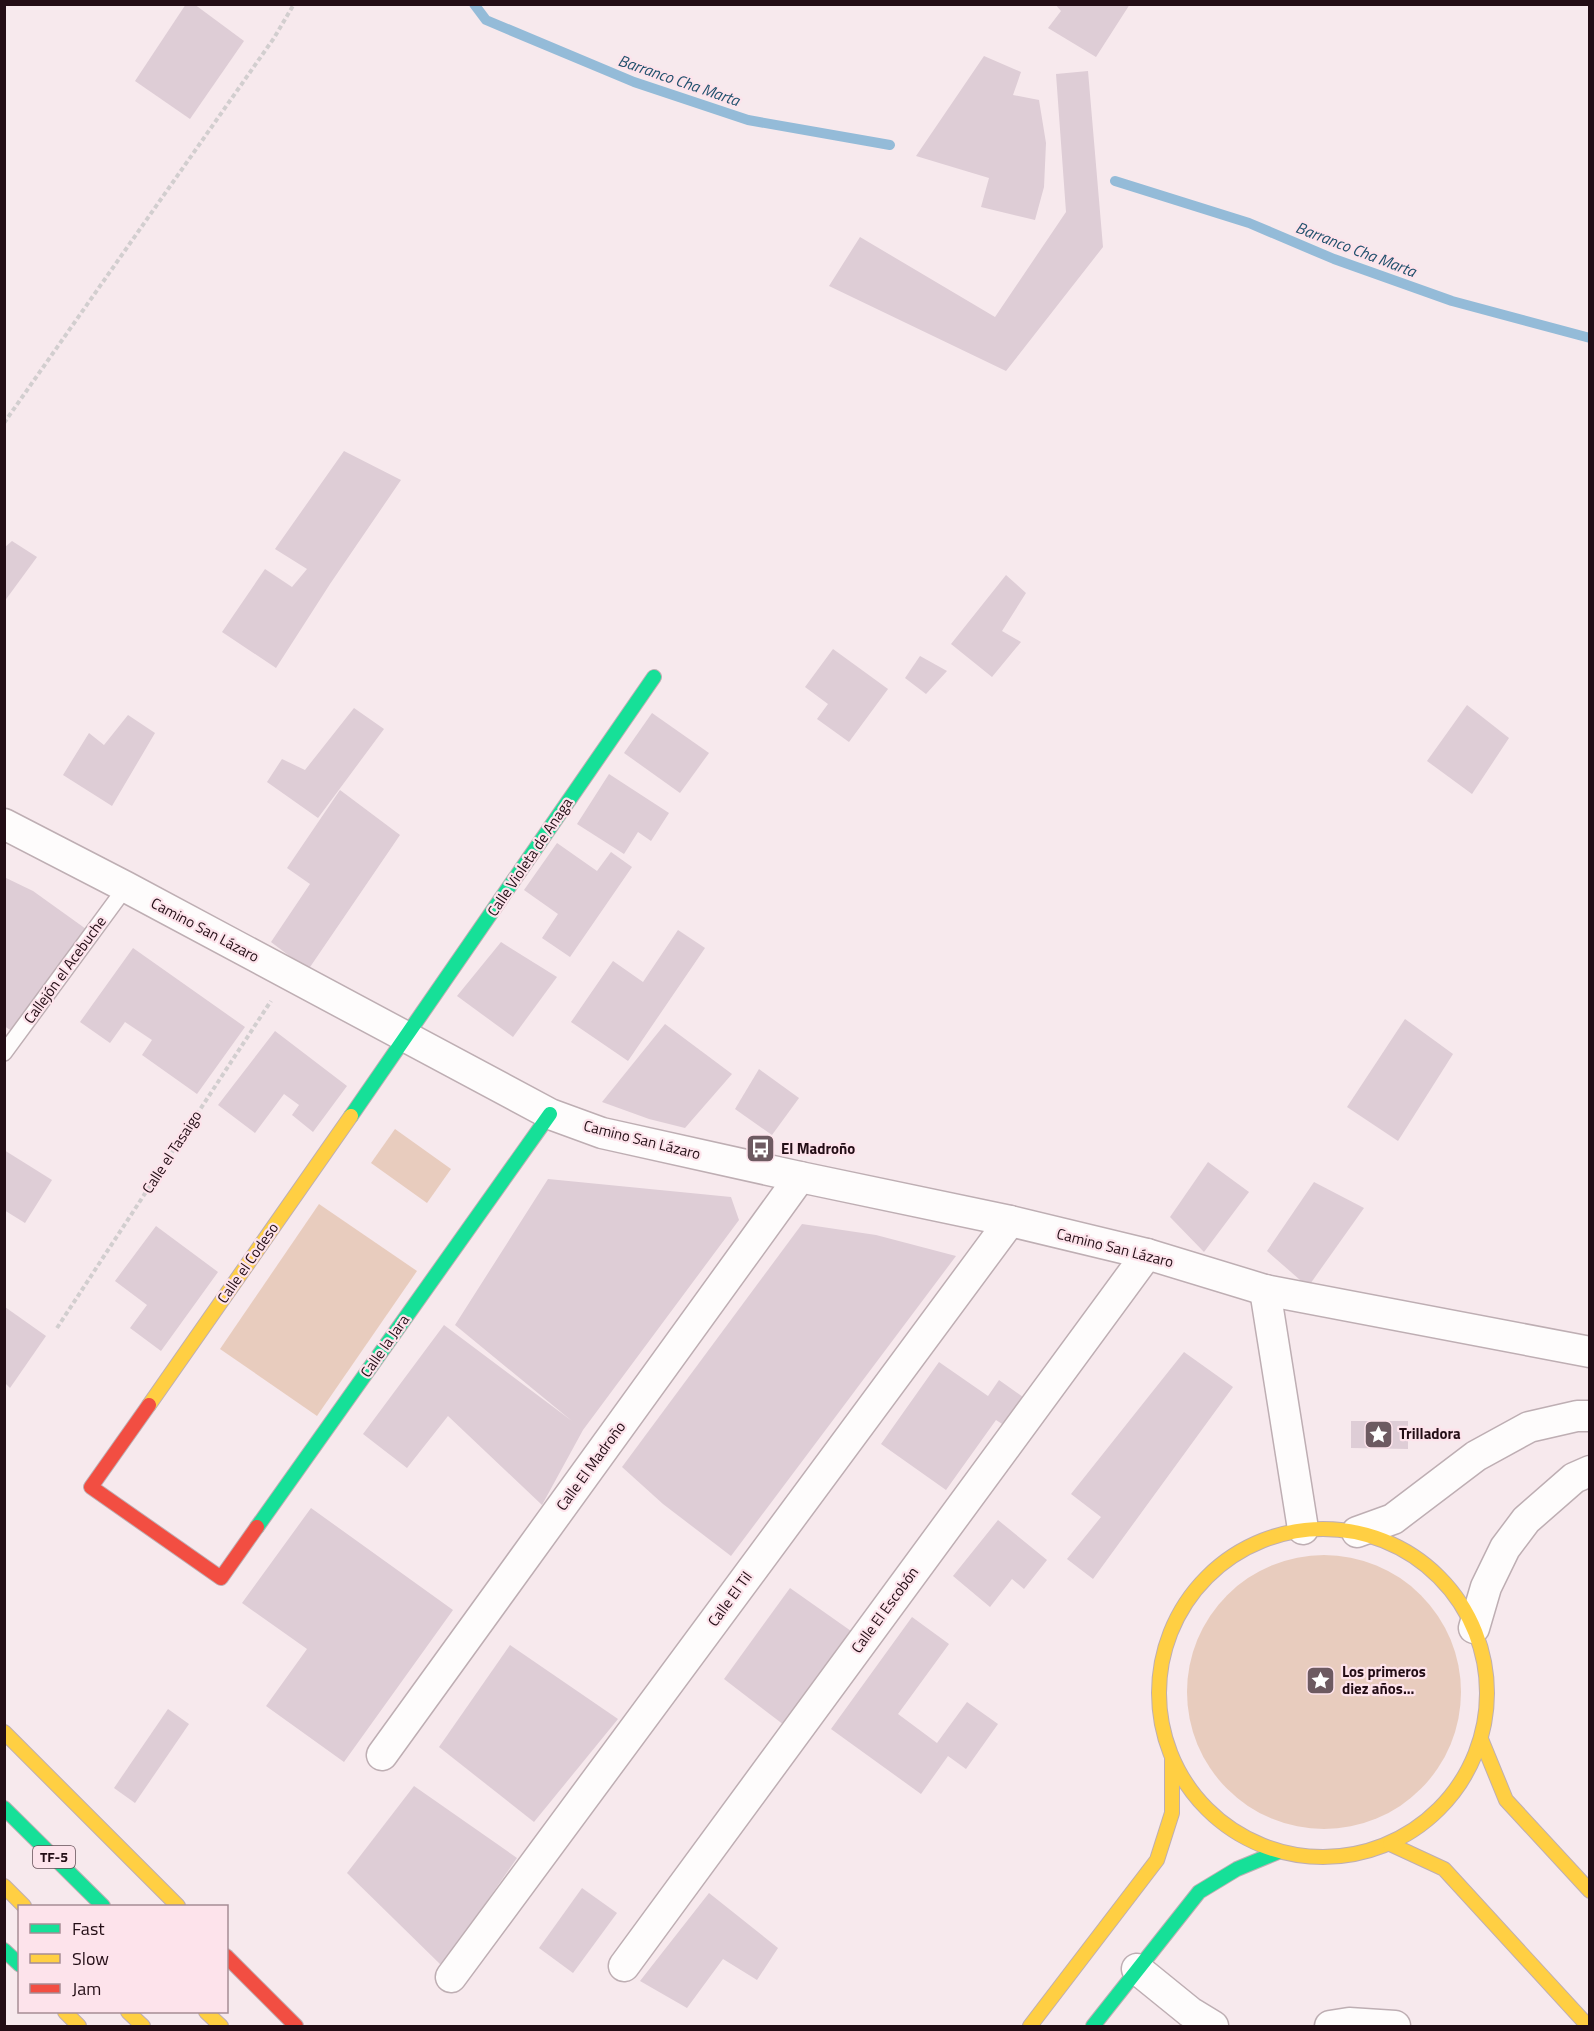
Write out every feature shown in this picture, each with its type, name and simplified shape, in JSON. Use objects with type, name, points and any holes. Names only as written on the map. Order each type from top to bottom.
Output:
[{"type":"main road","name":"Calle Violeta de Anaga","points":[[406,1038],[654,676]]},
{"type":"main road","name":"Calle el Codeso","points":[[221,1578],[91,1487],[406,1038]]},
{"type":"main road","name":"Calle la Jara","points":[[221,1578],[550,1114]]},
{"type":"main road","points":[[1330,1528],[1357,1532],[1405,1551],[1446,1584],[1474,1628],[1485,1664],[1487,1701],[1481,1739],[1468,1772],[1447,1802],[1421,1826],[1390,1844],[1354,1856],[1316,1857],[1278,1852],[1245,1838],[1215,1818],[1191,1791],[1172,1760],[1160,1718],[1159,1674],[1169,1631],[1191,1593],[1222,1562],[1260,1540],[1303,1529],[1330,1528]]},
{"type":"main road","points":[[4,1732],[177,1905]]},
{"type":"main road","points":[[1481,1739],[1506,1800],[1590,1891]]},
{"type":"main road","points":[[1030,2026],[1157,1860],[1172,1813],[1172,1760]]},
{"type":"main road","name":"TF-5","points":[[4,1808],[102,1905]]},
{"type":"main road","points":[[1390,1844],[1444,1869],[1588,2026]]},
{"type":"main road","points":[[1093,2026],[1199,1892],[1240,1865],[1278,1852]]},
{"type":"main road","points":[[4,1886],[23,1905]]},
{"type":"main road","points":[[4,1950],[18,1963]]},
{"type":"main road","points":[[228,1958],[296,2026]]},
{"type":"main road","points":[[65,2013],[79,2026]]},
{"type":"main road","points":[[129,2013],[143,2026]]},
{"type":"main road","points":[[207,2013],[221,2026]]},
{"type":"street","name":"Camino San Lázaro","points":[[4,824],[550,1114],[602,1133],[1010,1221],[1147,1254],[1264,1290],[1590,1352]]},
{"type":"street","name":"Calle El Madroño","points":[[382,1755],[800,1177]]},
{"type":"street","name":"Calle El Til","points":[[451,1977],[1010,1221]]},
{"type":"street","name":"Calle El Escobón","points":[[624,1966],[1147,1254]]},
{"type":"street","points":[[1264,1290],[1303,1529]]},
{"type":"street","points":[[1357,1532],[1393,1519],[1476,1456],[1529,1427],[1577,1416],[1590,1416]]},
{"type":"street","points":[[1474,1628],[1486,1587],[1505,1548],[1526,1520],[1574,1478],[1590,1471]]},
{"type":"street","points":[[1137,1969],[1190,2012],[1213,2026]]},
{"type":"street","points":[[1330,2026],[1350,2023],[1395,2026]]},
{"type":"lane","name":"Callejón el Acebuche","points":[[4,1053],[126,887]]},
{"type":"path","points":[[4,423],[274,38],[294,4]]},
{"type":"path","name":"Calle el Tasaigo","points":[[57,1328],[288,975]]},
{"type":"shaded area","points":[[395,1129],[451,1169],[427,1203],[371,1163]]},
{"type":"shaded area","points":[[319,1204],[417,1271],[317,1416],[220,1349]]},
{"type":"shaded area","points":[[1324,1555],[1351,1558],[1376,1565],[1400,1578],[1421,1595],[1438,1616],[1451,1640],[1458,1665],[1461,1692],[1458,1719],[1451,1744],[1438,1768],[1421,1789],[1400,1806],[1376,1819],[1351,1826],[1324,1829],[1297,1826],[1272,1819],[1248,1806],[1227,1789],[1210,1768],[1197,1744],[1190,1719],[1187,1692],[1190,1665],[1197,1640],[1210,1616],[1227,1595],[1248,1578],[1272,1565],[1297,1558]]},
{"type":"building","points":[[186,4],[194,4],[244,41],[190,119],[135,81]]},
{"type":"building","points":[[1055,4],[1130,4],[1096,57],[1048,28],[1061,11]]},
{"type":"building","points":[[984,56],[1021,72],[1013,95],[1039,100],[1046,143],[1044,187],[1035,220],[981,207],[989,178],[916,156]]},
{"type":"building","points":[[1088,71],[1103,247],[1006,371],[829,286],[860,237],[995,317],[1066,212],[1056,74]]},
{"type":"building","points":[[344,451],[401,480],[276,668],[222,632],[265,569],[292,587],[307,569],[275,549]]},
{"type":"building","points":[[12,541],[37,557],[4,602],[4,548]]},
{"type":"building","points":[[1006,575],[1026,593],[1002,631],[1021,642],[992,677],[951,644]]},
{"type":"building","points":[[833,649],[888,689],[849,742],[817,719],[828,704],[805,687]]},
{"type":"building","points":[[920,656],[947,671],[926,694],[905,678]]},
{"type":"building","points":[[1467,705],[1509,738],[1472,794],[1427,761]]},
{"type":"building","points":[[354,708],[384,729],[318,818],[267,782],[282,759],[305,770]]},
{"type":"building","points":[[652,713],[709,753],[680,793],[624,753]]},
{"type":"building","points":[[128,715],[155,733],[112,806],[63,775],[89,733],[104,745]]},
{"type":"building","points":[[609,774],[669,813],[651,841],[638,832],[624,854],[577,824]]},
{"type":"building","points":[[340,790],[400,835],[308,970],[271,942],[310,884],[287,868]]},
{"type":"building","points":[[557,843],[597,871],[611,852],[632,867],[570,957],[542,938],[558,914],[524,890]]},
{"type":"building","points":[[4,877],[33,891],[86,929],[12,1031],[4,1026]]},
{"type":"building","points":[[678,930],[705,948],[628,1061],[571,1022],[613,961],[643,982]]},
{"type":"building","points":[[501,942],[557,977],[513,1037],[457,996]]},
{"type":"building","points":[[133,948],[245,1027],[197,1094],[142,1055],[152,1040],[125,1022],[110,1043],[80,1022]]},
{"type":"building","points":[[1405,1019],[1453,1054],[1398,1141],[1347,1107]]},
{"type":"building","points":[[665,1024],[732,1074],[685,1128],[649,1119],[602,1102]]},
{"type":"building","points":[[275,1031],[347,1086],[313,1132],[292,1115],[299,1105],[284,1094],[255,1133],[218,1105]]},
{"type":"building","points":[[759,1069],[799,1098],[772,1135],[735,1109]]},
{"type":"building","points":[[4,1150],[52,1180],[25,1223],[4,1210]]},
{"type":"building","points":[[1208,1162],[1249,1192],[1204,1252],[1170,1217]]},
{"type":"building","points":[[548,1179],[731,1197],[739,1220],[583,1430],[542,1505],[448,1416],[407,1468],[363,1434],[444,1325],[572,1421],[455,1325]]},
{"type":"building","points":[[1314,1182],[1364,1208],[1308,1287],[1267,1251]]},
{"type":"building","points":[[802,1224],[876,1235],[956,1256],[731,1556],[663,1504],[622,1467]]},
{"type":"building","points":[[156,1226],[218,1272],[161,1351],[130,1328],[147,1305],[115,1281]]},
{"type":"building","points":[[5,1307],[46,1336],[10,1388],[5,1383]]},
{"type":"building","points":[[1184,1352],[1233,1387],[1093,1579],[1067,1559],[1101,1517],[1071,1494]]},
{"type":"building","points":[[939,1362],[988,1396],[999,1380],[1030,1402],[1010,1429],[996,1420],[946,1490],[881,1444]]},
{"type":"building","points":[[1351,1421],[1408,1421],[1408,1449],[1351,1448]]},
{"type":"building","points":[[311,1508],[453,1610],[344,1762],[266,1706],[307,1649],[242,1603]]},
{"type":"building","points":[[998,1520],[1047,1560],[1024,1589],[1012,1579],[990,1607],[953,1576]]},
{"type":"building","points":[[790,1588],[851,1631],[784,1725],[724,1679]]},
{"type":"building","points":[[912,1617],[949,1644],[898,1714],[937,1743],[967,1702],[998,1724],[966,1769],[948,1756],[921,1794],[831,1729]]},
{"type":"building","points":[[510,1645],[618,1719],[534,1822],[439,1747]]},
{"type":"building","points":[[168,1709],[189,1724],[135,1803],[114,1788]]},
{"type":"building","points":[[414,1786],[517,1858],[442,1966],[347,1873]]},
{"type":"building","points":[[582,1888],[617,1913],[573,1973],[539,1948]]},
{"type":"building","points":[[709,1893],[778,1948],[757,1980],[723,1959],[687,2008],[640,1981]]},
{"type":"waterway","name":"Barranco Cha Marta","points":[[474,4],[486,20],[634,82],[748,120],[890,145]]},
{"type":"waterway","name":"Barranco Cha Marta","points":[[1115,181],[1249,223],[1334,259],[1452,301],[1590,338]]},
{"type":"traffic: fast","points":[[351,1116],[654,677]]},
{"type":"traffic: fast","points":[[257,1527],[550,1114]]},
{"type":"traffic: fast","points":[[4,1808],[102,1905]]},
{"type":"traffic: fast","points":[[1093,2026],[1199,1892],[1237,1869],[1278,1852]]},
{"type":"traffic: fast","points":[[4,1950],[18,1963]]},
{"type":"traffic: slow","points":[[149,1405],[351,1116]]},
{"type":"traffic: slow","points":[[1323,1529],[1355,1532],[1386,1541],[1414,1557],[1439,1577],[1459,1602],[1475,1630],[1484,1661],[1487,1693],[1484,1725],[1475,1756],[1459,1784],[1439,1809],[1414,1829],[1386,1845],[1355,1854],[1323,1857],[1291,1854],[1260,1845],[1232,1829],[1207,1809],[1187,1784],[1171,1756],[1162,1725],[1159,1693],[1162,1661],[1171,1630],[1187,1602],[1207,1577],[1232,1557],[1260,1541],[1291,1532],[1323,1529]]},
{"type":"traffic: slow","points":[[4,1732],[177,1905]]},
{"type":"traffic: slow","points":[[1481,1739],[1506,1800],[1590,1891]]},
{"type":"traffic: slow","points":[[1030,2026],[1157,1860],[1172,1813],[1172,1760]]},
{"type":"traffic: slow","points":[[1390,1844],[1444,1869],[1588,2026]]},
{"type":"traffic: slow","points":[[4,1886],[23,1905]]},
{"type":"traffic: slow","points":[[66,2013],[79,2026]]},
{"type":"traffic: slow","points":[[129,2013],[143,2026]]},
{"type":"traffic: slow","points":[[207,2013],[221,2026]]},
{"type":"traffic: jam","points":[[149,1405],[91,1487],[221,1578],[257,1527]]},
{"type":"traffic: jam","points":[[228,1958],[296,2026]]},
{"type":"place","name":"El Madroño","points":[[760,1149]]},
{"type":"place","name":"Trilladora","points":[[1378,1434]]},
{"type":"place","name":"Los primeros diez años...","points":[[1321,1681]]}]
